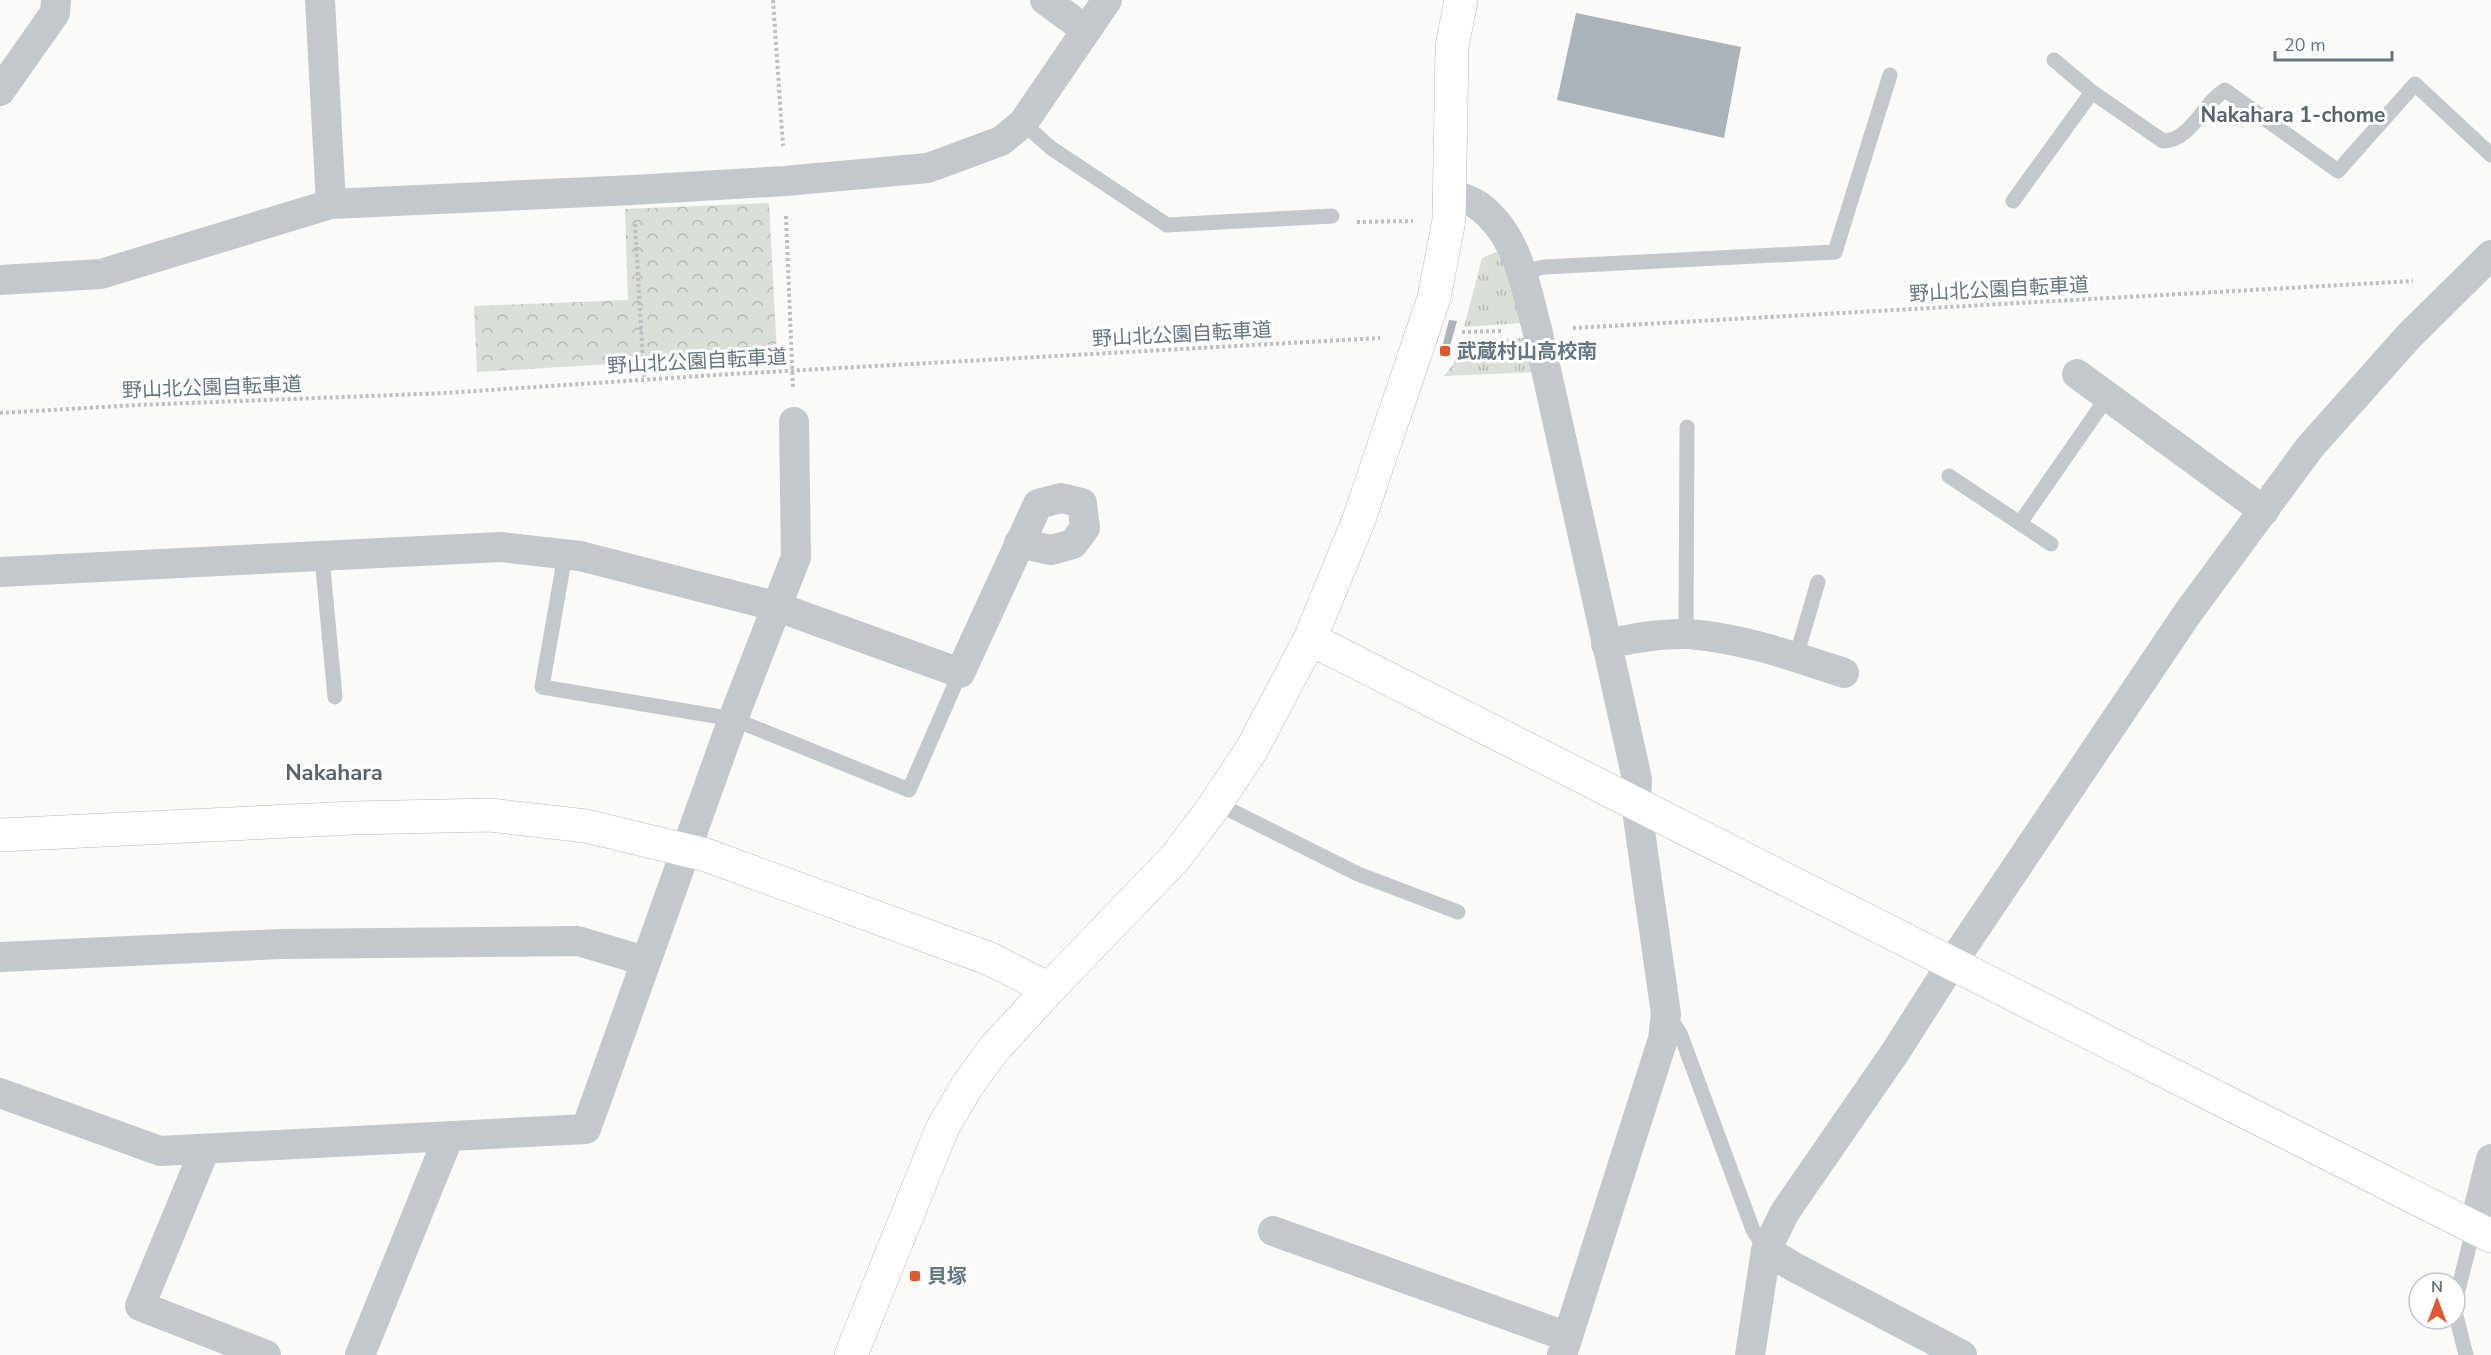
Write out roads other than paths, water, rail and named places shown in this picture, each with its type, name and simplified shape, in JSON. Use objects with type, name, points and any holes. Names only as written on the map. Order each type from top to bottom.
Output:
[{"type":"street","points":[[0,91],[55,13],[56,0]]},
{"type":"street","points":[[320,0],[331,204]]},
{"type":"street","points":[[1045,0],[1086,30]]},
{"type":"street","points":[[0,280],[100,274],[331,204],[785,181],[928,168],[1001,141],[1023,123],[1107,0]]},
{"type":"street","points":[[852,1355],[942,1129],[967,1086],[994,1049],[1175,858],[1252,749],[1310,639],[1358,522],[1434,298],[1445,247],[1450,193],[1452,47],[1461,0]]},
{"type":"street","points":[[1273,1231],[1565,1346],[1663,1039],[1666,1014],[1636,803],[1637,779],[1537,329],[1522,272],[1508,238],[1496,220],[1477,205],[1450,193]]},
{"type":"street","points":[[1750,1355],[1766,1250],[1785,1212],[1896,1051],[1952,963],[2187,614],[2310,447],[2409,336],[2491,255]]},
{"type":"street","points":[[2077,374],[2264,511]]},
{"type":"street","points":[[0,1093],[160,1151],[586,1129],[733,719],[775,606],[796,557],[794,422]]},
{"type":"street","points":[[0,572],[322,558],[501,547],[580,556],[775,606],[960,673],[1019,543]]},
{"type":"street","points":[[1606,644],[1641,637],[1686,634],[1726,639],[1796,657],[1844,673]]},
{"type":"street","points":[[1310,639],[2482,1231],[2491,1159]]},
{"type":"street","points":[[0,835],[342,819],[490,815],[586,826],[706,855],[990,958],[1049,989]]},
{"type":"street","points":[[0,957],[280,944],[578,941],[645,961]]},
{"type":"street","points":[[360,1355],[449,1136]]},
{"type":"street","points":[[205,1149],[140,1306],[266,1355]]},
{"type":"street","points":[[1766,1250],[1962,1355]]},
{"type":"lane","points":[[2054,60],[2092,92],[2163,141],[2171,141],[2189,128],[2218,94],[2225,90],[2338,171],[2415,84],[2491,155]]},
{"type":"lane","points":[[1522,272],[1544,267],[1834,252],[1890,75]]},
{"type":"lane","points":[[2013,201],[2092,92]]},
{"type":"lane","points":[[1023,123],[1051,148],[1167,225],[1332,216]]},
{"type":"lane","points":[[2020,523],[2108,396]]},
{"type":"lane","points":[[1686,634],[1687,427]]},
{"type":"lane","points":[[1949,476],[2051,544]]},
{"type":"lane","points":[[564,555],[542,687],[733,719],[909,789],[960,673]]},
{"type":"lane","points":[[322,558],[335,697]]},
{"type":"lane","points":[[1796,657],[1818,582]]},
{"type":"lane","points":[[1216,802],[1358,874],[1458,912]]},
{"type":"lane","points":[[1666,1014],[1680,1033],[1753,1230],[1766,1250]]},
{"type":"lane","points":[[2467,1271],[2482,1231]]},
{"type":"lane","points":[[2460,1331],[2466,1355]]},
{"type":"place","name":"武蔵村山高校南","points":[[1445,351]]},
{"type":"place","name":"貝塚","points":[[915,1276]]},
{"type":"district","name":"Nakahara 1-chome","points":[[2293,115]]},
{"type":"district","name":"Nakahara","points":[[334,772]]}]
